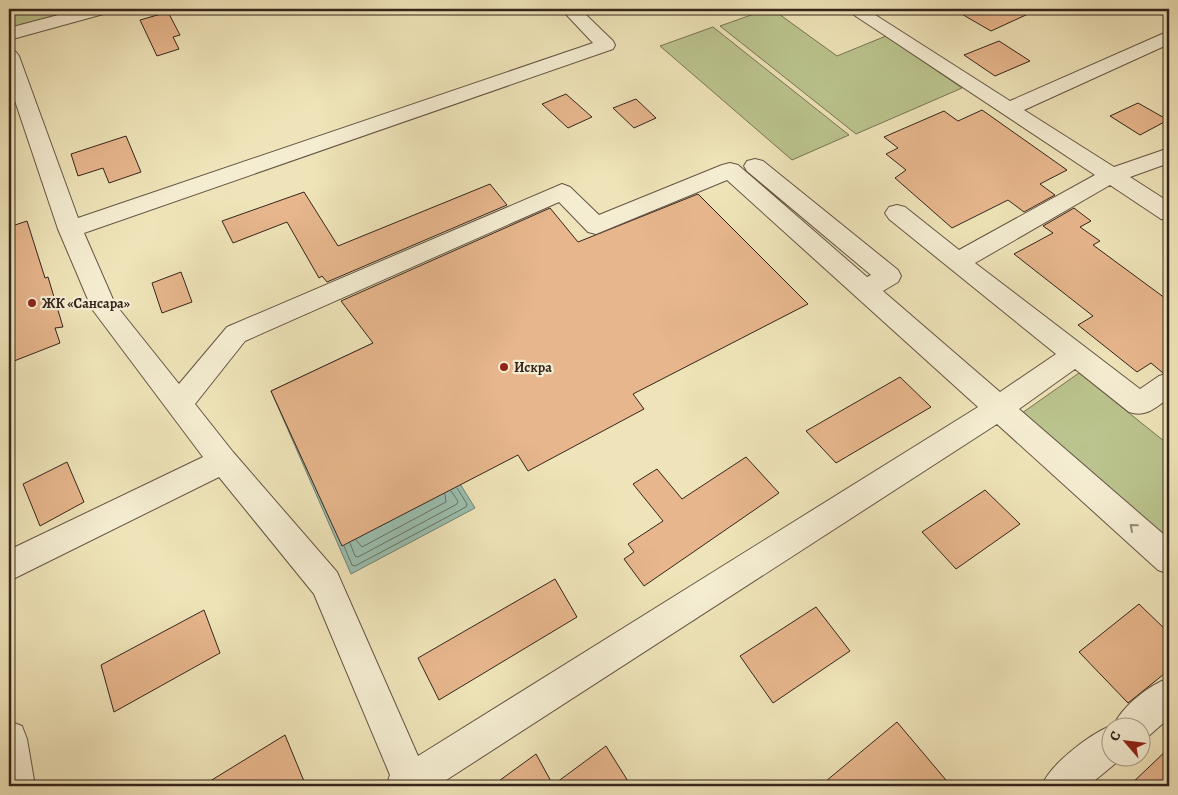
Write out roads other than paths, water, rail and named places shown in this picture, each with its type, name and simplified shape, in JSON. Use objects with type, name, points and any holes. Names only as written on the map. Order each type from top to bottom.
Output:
[{"type":"street","points":[[9,34],[101,9]]},
{"type":"street","points":[[70,229],[606,45],[570,9]]},
{"type":"street","points":[[854,9],[1169,213]]},
{"type":"street","points":[[1008,109],[1169,37]]},
{"type":"street","points":[[9,56],[70,229],[105,309],[223,461],[326,583],[409,785],[998,409],[1075,355]]},
{"type":"street","points":[[957,262],[1110,176],[1169,155]]},
{"type":"street","points":[[755,166],[888,276],[864,290]]},
{"type":"street","points":[[179,404],[236,334],[562,192],[596,226],[730,170],[1169,559]]},
{"type":"street","points":[[897,213],[1139,404],[1169,384]]},
{"type":"street","points":[[9,566],[223,461]]},
{"type":"street","points":[[1142,718],[1169,695]]},
{"type":"street","points":[[9,739],[17,786]]},
{"type":"street","points":[[1060,786],[1100,752]]},
{"type":"water","points":[[373,343],[475,508],[351,574],[271,391]]},
{"type":"place","name":"ЖК «Сансара»","points":[[32,303]]},
{"type":"place","name":"Искра","points":[[504,367]]}]
